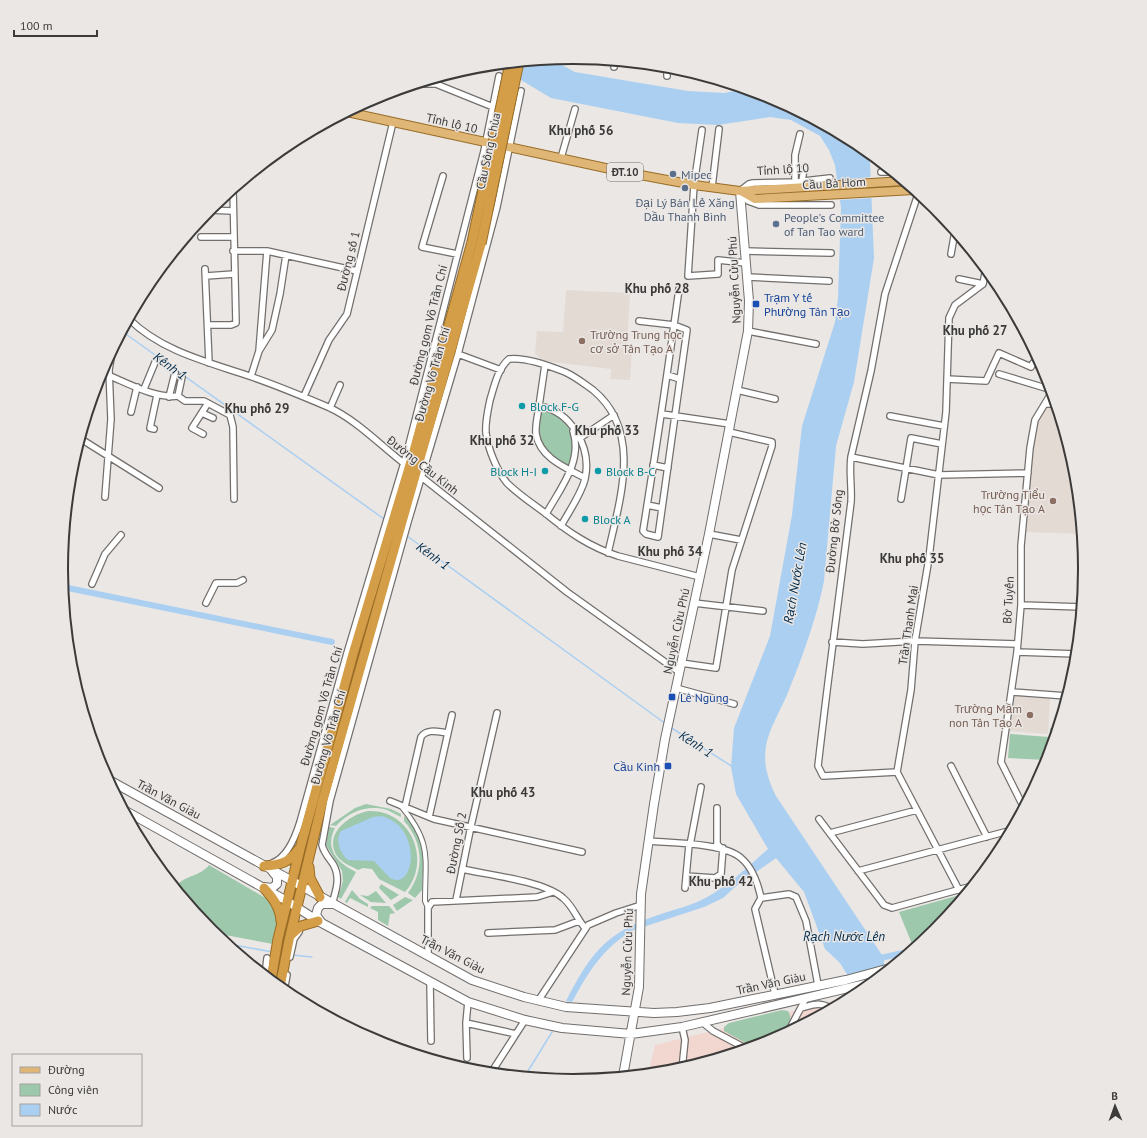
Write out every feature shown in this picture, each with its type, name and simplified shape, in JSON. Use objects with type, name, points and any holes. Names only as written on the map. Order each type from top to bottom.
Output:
[{"type":"highway","name":"Cầu Sông Chùa","points":[[476,243],[518,67]]},
{"type":"highway","name":"Cầu Sông Chùa","points":[[476,243],[509,68]]},
{"type":"highway","name":"Đường Võ Trần Chí","points":[[287,963],[289,939],[301,886],[326,802],[391,543],[397,510],[412,470],[476,243]]},
{"type":"highway","name":"Đường Võ Trần Chí","points":[[279,935],[301,845],[391,543]]},
{"type":"highway","points":[[268,868],[286,862],[294,856],[301,845]]},
{"type":"highway","points":[[309,856],[310,878],[320,897]]},
{"type":"highway","points":[[263,887],[274,899],[280,914],[279,935],[271,959],[271,974]]},
{"type":"highway","points":[[289,939],[301,926],[320,922]]},
{"type":"highway","points":[[282,981],[287,963]]},
{"type":"main road","name":"Tỉnh lộ 10","points":[[355,114],[486,143],[694,185],[740,191],[752,191]]},
{"type":"main road","name":"Cầu Bà Hom","points":[[752,191],[897,181]]},
{"type":"main road","name":"Tỉnh lộ 10","points":[[740,191],[755,199]]},
{"type":"main road","name":"Nguyễn Cửu Phú","points":[[624,1071],[639,987],[641,906],[649,841],[666,739],[709,534],[748,331],[747,277],[740,191]]},
{"type":"main road","name":"Cầu Bà Hom","points":[[755,199],[912,194]]},
{"type":"main road","name":"Trần Văn Giàu","points":[[118,785],[472,980],[538,1001],[566,1007],[677,1012],[710,1008],[818,985],[846,984]]},
{"type":"main road","name":"Trần Văn Giàu","points":[[133,815],[263,887],[320,922],[468,1002],[525,1020],[562,1028],[631,1034],[682,1027],[806,998],[846,984]]},
{"type":"main road","points":[[263,887],[270,889],[277,884],[276,874],[268,868]]},
{"type":"main road","points":[[320,922],[317,918],[318,908],[326,903],[332,904]]},
{"type":"main road","points":[[846,984],[877,973]]},
{"type":"main road","points":[[846,984],[863,983]]},
{"type":"street","name":"Đường gom Võ Trần Chí","points":[[391,543],[408,522],[412,470],[457,254],[486,143],[499,76]]},
{"type":"street","points":[[433,84],[493,107]]},
{"type":"street","name":"Đường gom Võ Trần Chí","points":[[268,868],[281,857],[296,835],[391,543],[397,510],[458,354],[497,207],[521,91]]},
{"type":"street","points":[[561,158],[575,109]]},
{"type":"street","name":"Đường số 1","points":[[304,396],[329,340],[347,314],[393,122]]},
{"type":"street","points":[[712,187],[719,129]]},
{"type":"street","points":[[702,130],[694,185],[688,276],[718,274],[718,260],[746,263]]},
{"type":"street","points":[[795,182],[795,155],[800,134]]},
{"type":"street","points":[[802,181],[804,169]]},
{"type":"street","points":[[881,172],[886,172]]},
{"type":"street","points":[[443,176],[422,247],[457,254]]},
{"type":"street","name":"Tỉnh lộ 10","points":[[740,191],[753,183],[795,182],[830,178]]},
{"type":"street","points":[[740,191],[748,202],[759,205],[831,205]]},
{"type":"street","points":[[208,325],[231,325],[236,322],[233,197]]},
{"type":"street","name":"Đường Bờ Sông","points":[[897,772],[823,776],[818,766],[832,642],[851,500],[849,469],[851,457],[871,371],[885,294],[916,199]]},
{"type":"street","points":[[218,210],[232,211]]},
{"type":"street","points":[[201,237],[233,238]]},
{"type":"street","points":[[951,254],[955,238]]},
{"type":"street","points":[[233,251],[267,251],[357,271]]},
{"type":"street","points":[[251,376],[259,351],[267,251]]},
{"type":"street","points":[[745,251],[831,253]]},
{"type":"street","points":[[259,351],[272,330],[280,294],[286,255]]},
{"type":"street","points":[[205,269],[209,363]]},
{"type":"street","points":[[206,276],[234,274]]},
{"type":"street","points":[[959,279],[983,284],[984,276]]},
{"type":"street","points":[[747,277],[829,281]]},
{"type":"street","name":"Trần Thanh Mại","points":[[897,772],[911,690],[915,641],[929,558],[939,475],[947,379],[948,318],[955,305],[983,284]]},
{"type":"street","points":[[640,321],[674,325],[687,330],[658,537],[646,534],[643,531],[662,414],[667,375],[674,325],[679,289]]},
{"type":"street","name":"Đường Cầu Kinh","points":[[133,322],[164,344],[209,363],[251,376],[304,396],[330,408],[348,420],[566,592],[679,672]]},
{"type":"street","points":[[748,331],[816,344]]},
{"type":"street","points":[[947,379],[986,381],[999,353],[1031,367],[1034,363]]},
{"type":"street","points":[[458,354],[500,370]]},
{"type":"street","points":[[608,553],[620,497],[624,462],[623,445],[614,415],[601,397],[576,377],[545,365],[516,358],[505,362],[500,370],[488,408],[486,432],[488,442],[497,465],[507,483],[561,526],[589,544],[608,553],[700,577]]},
{"type":"street","points":[[144,389],[156,360]]},
{"type":"street","points":[[545,365],[536,432],[538,440],[553,461],[585,478]]},
{"type":"street","points":[[105,497],[111,419],[111,368]]},
{"type":"street","points":[[169,397],[175,373]]},
{"type":"street","points":[[999,374],[1045,389]]},
{"type":"street","points":[[667,375],[680,379]]},
{"type":"street","points":[[110,376],[157,395],[169,397],[178,396],[185,401],[200,400],[230,415],[233,427],[234,499]]},
{"type":"street","points":[[178,396],[182,377]]},
{"type":"street","points":[[330,408],[340,385]]},
{"type":"street","points":[[131,412],[137,387]]},
{"type":"street","points":[[737,390],[775,399]]},
{"type":"street","points":[[154,429],[150,428],[157,395]]},
{"type":"street","name":"Bờ Tuyến","points":[[1021,802],[1001,762],[1017,652],[1021,605],[1021,546],[1028,472],[1035,420],[1048,398]]},
{"type":"street","points":[[203,434],[192,428],[208,403]]},
{"type":"street","points":[[1045,404],[1051,404]]},
{"type":"street","points":[[539,406],[557,411],[571,425],[580,438],[586,460],[585,478],[582,486],[561,526]]},
{"type":"street","points":[[202,412],[213,418]]},
{"type":"street","points":[[662,414],[675,415],[730,428],[772,442],[732,570],[716,668],[681,663]]},
{"type":"street","points":[[580,438],[614,415]]},
{"type":"street","points":[[890,416],[944,426]]},
{"type":"street","points":[[546,514],[571,471],[575,451],[575,436],[571,425]]},
{"type":"street","points":[[901,499],[911,438],[942,444]]},
{"type":"street","points":[[85,442],[160,488]]},
{"type":"street","points":[[851,457],[939,475],[1028,472]]},
{"type":"street","points":[[653,465],[668,468]]},
{"type":"street","points":[[647,505],[662,508]]},
{"type":"street","points":[[92,584],[105,554],[121,534]]},
{"type":"street","points":[[709,534],[741,540]]},
{"type":"street","points":[[206,603],[216,583],[237,583],[243,580]]},
{"type":"street","points":[[694,603],[763,611]]},
{"type":"street","points":[[1021,605],[1077,607]]},
{"type":"street","points":[[832,642],[863,644],[915,641],[1017,644]]},
{"type":"street","points":[[1017,652],[1071,654]]},
{"type":"street","points":[[676,688],[734,704]]},
{"type":"street","points":[[1012,692],[1062,696]]},
{"type":"street","name":"Đường Số 2","points":[[456,900],[470,826],[497,713]]},
{"type":"street","points":[[429,817],[452,715]]},
{"type":"street","points":[[402,806],[421,737],[426,732],[448,734]]},
{"type":"street","points":[[951,766],[987,837]]},
{"type":"street","points":[[897,772],[959,890]]},
{"type":"street","points":[[685,888],[689,845],[701,787]]},
{"type":"street","points":[[390,801],[429,817],[582,852]]},
{"type":"street","points":[[326,802],[322,845],[323,850],[334,865],[338,878],[332,904]]},
{"type":"street","points":[[402,806],[418,827],[426,846],[425,901],[428,908],[428,956]]},
{"type":"street","points":[[717,808],[717,844],[741,858],[758,882],[761,898],[755,908],[775,994]]},
{"type":"street","points":[[830,833],[917,810]]},
{"type":"street","points":[[819,819],[884,905],[892,908],[964,888]]},
{"type":"street","points":[[858,871],[1005,832]]},
{"type":"street","points":[[649,841],[722,848]]},
{"type":"street","points":[[686,876],[715,878],[721,874],[722,848]]},
{"type":"street","points":[[462,869],[537,886],[553,892],[568,903],[585,928]]},
{"type":"street","points":[[428,908],[432,902],[537,897],[553,892]]},
{"type":"street","points":[[761,898],[789,894],[796,897],[806,922],[818,985]]},
{"type":"street","points":[[538,1001],[585,928],[594,921],[641,906]]},
{"type":"street","points":[[488,933],[555,930],[579,921]]},
{"type":"street","points":[[285,983],[287,963],[292,951],[294,939],[298,932],[320,922]]},
{"type":"street","points":[[267,970],[271,959]]},
{"type":"street","points":[[430,982],[432,1041]]},
{"type":"street","points":[[792,1024],[806,998]]},
{"type":"street","points":[[467,1058],[466,1023],[468,1002]]},
{"type":"street","points":[[801,1008],[819,1003],[827,1006]]},
{"type":"street","points":[[494,1068],[525,1020]]},
{"type":"street","points":[[702,1022],[713,1031],[740,1045]]},
{"type":"street","points":[[466,1023],[516,1034]]},
{"type":"street","points":[[682,1027],[684,1040],[683,1062]]},
{"type":"shaded area","name":"Trường Trung học cơ sở Tân Tạo A","points":[[566,290],[630,293],[627,349],[632,350],[630,380],[610,379],[611,369],[543,361],[535,354],[537,331],[563,332]]},
{"type":"shaded area","name":"Trường Tiểu học Tân Tạo A","points":[[1046,406],[1052,407],[1069,470],[1077,534],[1024,532],[1032,450],[1037,422]]},
{"type":"shaded area","name":"Trường Mầm non Tân Tạo A","points":[[1015,696],[1050,699],[1048,734],[1009,731]]},
{"type":"shaded area","points":[[835,1001],[797,1022],[767,1036],[704,1057],[649,1068],[655,1045]]},
{"type":"green space","points":[[542,410],[553,413],[566,423],[572,439],[571,467],[554,456],[543,444],[540,438],[539,430]]},
{"type":"green space","points":[[1050,728],[1053,728],[1052,731],[1050,737]]},
{"type":"green space","points":[[1010,734],[1049,737],[1041,760],[1008,758]]},
{"type":"green space","points":[[366,804],[391,809],[401,814],[401,817],[387,810],[373,808],[359,810],[346,817],[336,826],[330,825],[355,808]]},
{"type":"green space","points":[[368,811],[383,813],[395,818],[406,827],[413,839],[417,852],[417,866],[413,879],[405,892],[379,879],[372,869],[363,868],[358,870],[337,856],[333,840],[340,827],[353,817]]},
{"type":"green space","points":[[404,816],[412,823],[421,840],[423,860],[422,890],[415,898],[408,893],[417,875],[420,856],[415,838],[404,821]]},
{"type":"green space","points":[[329,827],[335,828],[331,842],[332,849],[335,854],[339,860],[356,872],[341,899],[338,897],[343,881],[342,871],[326,845]]},
{"type":"green space","points":[[209,865],[269,900],[275,910],[277,921],[273,944],[226,935],[194,902],[179,883],[206,869]]},
{"type":"green space","points":[[381,884],[399,895],[391,900],[379,888]]},
{"type":"green space","points":[[352,890],[360,899],[368,904],[368,907],[350,898],[347,903],[345,902]]},
{"type":"green space","points":[[376,891],[386,903],[371,902],[360,895],[368,896]]},
{"type":"green space","points":[[958,895],[931,926],[912,944],[899,912]]},
{"type":"green space","points":[[405,897],[413,900],[397,911],[393,905]]},
{"type":"green space","points":[[372,906],[389,906],[395,913],[390,914],[388,926],[378,920],[378,912],[370,908]]},
{"type":"green space","points":[[782,1010],[788,1011],[791,1018],[790,1025],[746,1043],[724,1031],[724,1027],[729,1023]]},
{"type":"water","name":"Rạch Nước Lên","points":[[561,64],[575,72],[688,91],[724,93],[736,91],[767,102],[797,116],[854,149],[869,159],[870,163],[874,258],[854,382],[836,446],[824,581],[808,639],[798,668],[770,733],[765,753],[767,772],[776,796],[884,958],[884,967],[855,988],[840,963],[825,949],[804,892],[776,858],[735,887],[723,898],[704,907],[631,931],[603,954],[584,980],[572,1002],[566,1001],[592,957],[612,937],[640,922],[708,897],[735,878],[768,849],[736,794],[731,767],[734,728],[770,636],[792,515],[802,426],[835,322],[838,298],[841,208],[835,165],[829,150],[820,136],[791,120],[770,117],[718,125],[678,123],[551,98],[503,69]]},
{"type":"water","points":[[382,816],[395,822],[404,832],[409,844],[411,856],[409,867],[405,876],[399,880],[390,878],[374,861],[348,860],[339,846],[338,838],[341,831],[373,817]]},
{"type":"pier","points":[[872,177],[873,198],[838,200],[835,180]]},
{"type":"waterway","name":"Kênh 1","points":[[127,335],[384,519]]},
{"type":"waterway","name":"Kênh 1","points":[[407,536],[666,724]]},
{"type":"waterway","name":"Kênh 1","points":[[69,588],[332,642]]},
{"type":"waterway","name":"Kênh 1","points":[[670,727],[733,767]]},
{"type":"waterway","points":[[237,946],[273,952]]},
{"type":"waterway","points":[[876,959],[901,954]]},
{"type":"waterway","points":[[293,955],[312,957]]},
{"type":"waterway","points":[[528,1072],[552,1032]]},
{"type":"place","name":"Mipec","points":[[673,174]]},
{"type":"place","name":"Đại Lý Bán Lẻ Xăng Dầu Thanh Bình","points":[[685,188]]},
{"type":"place","name":"People's Committee of Tan Tao ward","points":[[776,224]]},
{"type":"place","name":"Trạm Y tế Phường Tân Tạo","points":[[756,304]]},
{"type":"place","name":"Trường Trung học cơ sở Tân Tạo A","points":[[582,341]]},
{"type":"place","name":"Block F-G","points":[[522,406]]},
{"type":"place","name":"Block H-I","points":[[545,471]]},
{"type":"place","name":"Block B-C","points":[[598,471]]},
{"type":"place","name":"Trường Tiểu học Tân Tạo A","points":[[1053,501]]},
{"type":"place","name":"Block A","points":[[585,519]]},
{"type":"place","name":"Lê Ngung","points":[[672,697]]},
{"type":"place","name":"Trường Mầm non Tân Tạo A","points":[[1030,715]]},
{"type":"place","name":"Cầu Kinh","points":[[668,766]]},
{"type":"district","name":"Khu phố 56","points":[[581,130]]},
{"type":"district","name":"Khu phố 28","points":[[657,288]]},
{"type":"district","name":"Khu phố 27","points":[[975,330]]},
{"type":"district","name":"Khu phố 29","points":[[257,408]]},
{"type":"district","name":"Khu phố 33","points":[[607,430]]},
{"type":"district","name":"Khu phố 32","points":[[502,440]]},
{"type":"district","name":"Khu phố 34","points":[[670,551]]},
{"type":"district","name":"Khu phố 35","points":[[912,558]]},
{"type":"district","name":"Khu phố 43","points":[[503,792]]},
{"type":"district","name":"Khu phố 42","points":[[721,881]]}]
